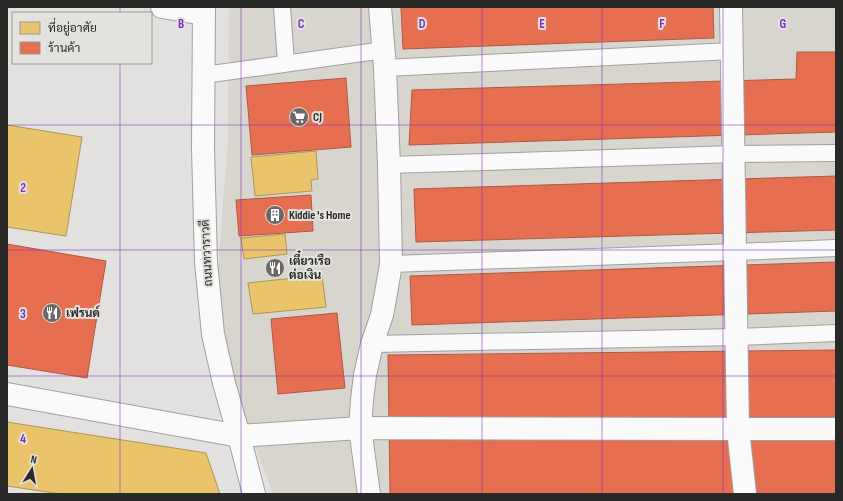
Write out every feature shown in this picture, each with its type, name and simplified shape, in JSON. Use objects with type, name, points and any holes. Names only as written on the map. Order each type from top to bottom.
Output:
[{"type":"street","points":[[162,7],[204,10]]},
{"type":"street","points":[[369,494],[360,428],[362,400],[365,375],[372,344],[382,315],[391,264],[389,165],[380,7]]},
{"type":"street","points":[[731,7],[738,429],[745,494]]},
{"type":"street","name":"ถนนทวาราวดี","points":[[204,10],[203,148],[206,262],[213,334],[224,383],[254,494]]},
{"type":"street","points":[[7,394],[239,436],[360,428],[836,428]]},
{"type":"lane","points":[[282,7],[286,63]]},
{"type":"lane","points":[[204,75],[286,63],[384,59],[732,51]]},
{"type":"lane","points":[[389,165],[734,154],[836,153]]},
{"type":"lane","points":[[391,264],[836,248]]},
{"type":"lane","points":[[372,344],[737,337],[836,333]]},
{"type":"shaded area","points":[[229,7],[836,7],[836,494],[273,494],[213,334],[228,140]]},
{"type":"building: ที่อยู่อาศัย","points":[[7,125],[82,137],[66,236],[7,227]]},
{"type":"building: ที่อยู่อาศัย","points":[[316,151],[318,179],[311,180],[312,191],[255,196],[251,157]]},
{"type":"building: ที่อยู่อาศัย","points":[[285,234],[287,254],[244,259],[241,238]]},
{"type":"building: ที่อยู่อาศัย","points":[[322,275],[326,307],[253,314],[248,283]]},
{"type":"building: ที่อยู่อาศัย","points":[[7,422],[206,453],[220,494],[61,494],[7,486]]},
{"type":"building: ร้านค้า","points":[[401,7],[713,7],[714,38],[403,49]]},
{"type":"building: ร้านค้า","points":[[797,52],[836,52],[836,132],[409,145],[412,90],[796,79]]},
{"type":"building: ร้านค้า","name":"CJ","points":[[346,78],[351,147],[252,155],[246,86]]},
{"type":"building: ร้านค้า","points":[[836,176],[836,230],[416,242],[414,189]]},
{"type":"building: ร้านค้า","name":"Kiddie 's Home","points":[[311,195],[313,231],[239,236],[236,200]]},
{"type":"building: ร้านค้า","name":"เฟรนด์","points":[[7,244],[106,261],[87,378],[7,365]]},
{"type":"building: ร้านค้า","points":[[836,262],[836,311],[412,325],[410,276]]},
{"type":"building: ร้านค้า","points":[[337,313],[345,388],[278,394],[271,319]]},
{"type":"building: ร้านค้า","points":[[836,350],[836,494],[390,494],[388,355]]},
{"type":"place","name":"CJ","points":[[299,117]]},
{"type":"place","name":"Kiddie 's Home","points":[[275,215]]},
{"type":"place","name":"เตี๋ยวเรือ ต่อเงิน","points":[[275,268]]},
{"type":"place","name":"เฟรนด์","points":[[52,313]]}]
